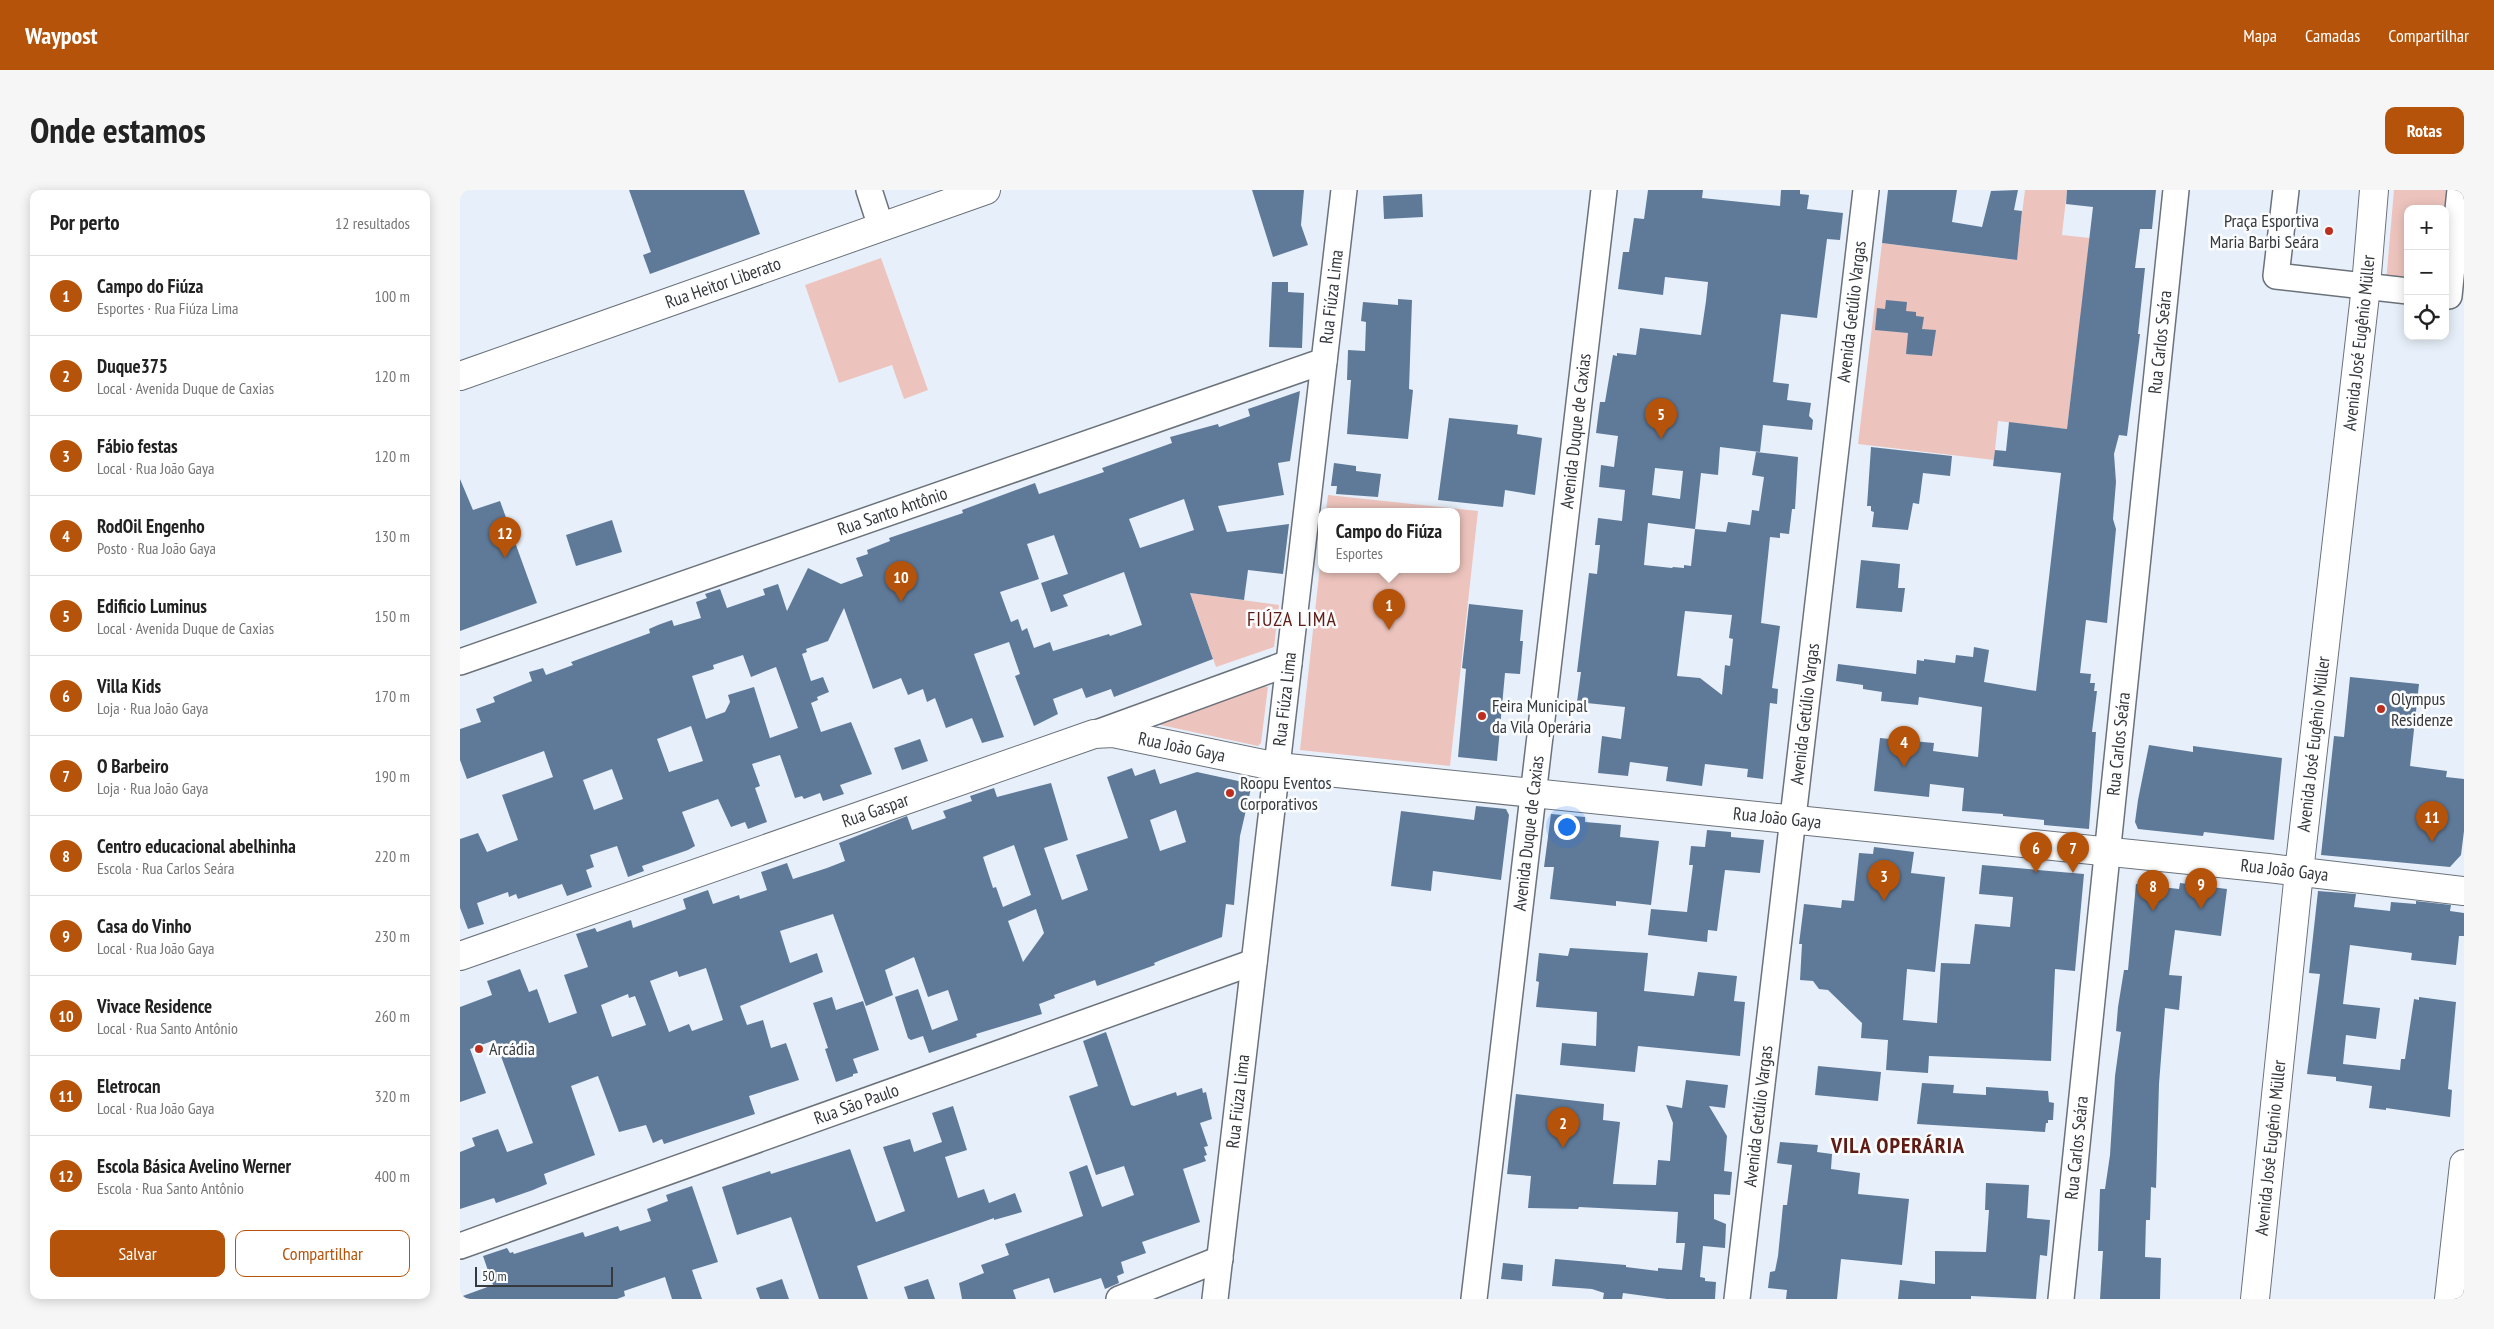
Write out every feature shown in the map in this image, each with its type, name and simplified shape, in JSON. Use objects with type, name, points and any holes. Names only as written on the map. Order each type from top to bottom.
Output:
[{"type":"main road","name":"Rua Heitor Liberato","points":[[460,376],[986,190]]},
{"type":"main road","name":"Avenida José Eugênio Müller","points":[[2255,1299],[2299,872],[2366,286],[2374,190]]},
{"type":"main road","name":"Rua João Gaya","points":[[1094,734],[1113,733],[1278,767],[2299,872],[2464,891]]},
{"type":"main road","name":"Rua Gaspar","points":[[460,956],[1094,734]]},
{"type":"main road","points":[[2449,1299],[2464,1164]]},
{"type":"street","points":[[869,190],[882,227]]},
{"type":"street","name":"Rua Fiúza Lima","points":[[1216,1299],[1344,190]]},
{"type":"street","name":"Avenida Duque de Caxias","points":[[1474,1299],[1604,190]]},
{"type":"street","name":"Avenida Getúlio Vargas","points":[[1737,1299],[1866,190]]},
{"type":"street","name":"Rua Carlos Seára","points":[[2060,1299],[2176,190]]},
{"type":"street","points":[[2286,190],[2276,276],[2404,291]]},
{"type":"street","points":[[2449,296],[2460,190]]},
{"type":"street","name":"Rua Santo Antônio","points":[[460,662],[1324,361]]},
{"type":"street","name":"Rua Gaspar","points":[[1094,734],[1289,663]]},
{"type":"street","name":"Rua São Paulo","points":[[460,1246],[1254,962]]},
{"type":"street","points":[[1119,1299],[1220,1259]]},
{"type":"shaded area","points":[[2025,190],[2067,190],[2062,235],[2090,238],[2067,429],[1998,421],[1994,460],[1858,444],[1882,243],[2016,260]]},
{"type":"shaded area","points":[[2394,190],[2452,190],[2449,224],[2449,205],[2404,205],[2404,284],[2386,282]]},
{"type":"shaded area","points":[[881,258],[928,390],[904,399],[892,365],[839,383],[805,285]]},
{"type":"shaded area","points":[[1328,495],[1450,508],[1326,508]]},
{"type":"shaded area","points":[[1460,509],[1478,511],[1450,766],[1300,750],[1319,573],[1460,573]]},
{"type":"shaded area","points":[[1190,593],[1279,605],[1274,647],[1216,667]]},
{"type":"shaded area","points":[[1264,686],[1268,687],[1261,743],[1258,746],[1156,724]]},
{"type":"building","points":[[629,190],[744,190],[760,234],[650,274],[643,255],[651,252]]},
{"type":"building","points":[[1252,190],[1304,190],[1301,225],[1308,245],[1273,257]]},
{"type":"building","points":[[1648,190],[1703,190],[1702,198],[1780,206],[1781,190],[1800,190],[1800,194],[1809,195],[1807,209],[1843,213],[1840,240],[1827,239],[1817,318],[1781,314],[1773,382],[1789,384],[1787,400],[1811,403],[1809,416],[1813,420],[1812,430],[1763,425],[1760,452],[1720,447],[1718,475],[1701,473],[1695,529],[1726,532],[1728,522],[1750,525],[1752,510],[1759,511],[1764,477],[1752,475],[1756,452],[1798,457],[1795,509],[1792,509],[1789,534],[1780,533],[1780,538],[1770,537],[1761,623],[1780,626],[1772,688],[1778,689],[1777,704],[1770,703],[1763,779],[1747,777],[1748,769],[1705,764],[1702,786],[1666,781],[1668,767],[1630,762],[1628,776],[1598,773],[1602,736],[1621,739],[1625,707],[1577,702],[1581,672],[1577,672],[1589,573],[1597,574],[1600,545],[1595,545],[1598,518],[1622,521],[1625,490],[1599,487],[1601,465],[1614,467],[1618,436],[1596,433],[1600,402],[1605,402],[1613,355],[1617,356],[1617,353],[1636,355],[1640,328],[1701,335],[1706,301],[1708,282],[1665,277],[1663,295],[1618,289],[1623,252],[1629,252],[1634,218],[1644,219]],"holes":[[[1655,468],[1683,471],[1680,499],[1652,495]],[[1648,523],[1695,529],[1691,566],[1684,565],[1684,568],[1672,568],[1644,565]],[[1685,611],[1732,615],[1729,638],[1733,639],[1730,666],[1725,665],[1722,695],[1700,678],[1677,676]]]},
{"type":"building","points":[[1888,190],[1957,190],[1952,222],[1982,227],[1991,191],[2018,190],[2014,210],[2022,211],[2017,260],[1882,243]]},
{"type":"building","points":[[2067,190],[2156,190],[2152,229],[2140,229],[2135,268],[2145,268],[2138,334],[2140,334],[2127,436],[2119,435],[2114,454],[2116,482],[2113,519],[2116,529],[2107,623],[2086,620],[2080,673],[2091,674],[2090,683],[2095,683],[2094,691],[2097,691],[2092,732],[2096,732],[2089,829],[2044,825],[2044,820],[2003,816],[2003,814],[1962,811],[1964,788],[1930,784],[1929,797],[1874,791],[1880,738],[1934,743],[1933,751],[1978,757],[1982,707],[1919,697],[1918,705],[1881,701],[1882,692],[1863,689],[1863,685],[1836,681],[1838,664],[1916,674],[1917,660],[1924,661],[1924,659],[1955,663],[1956,655],[1973,657],[1974,647],[1989,650],[1984,682],[2036,691],[2061,473],[1993,466],[1995,450],[2006,451],[2009,422],[2067,429],[2093,207],[2066,204]]},
{"type":"building","points":[[1422,194],[1423,217],[1384,219],[1383,196]]},
{"type":"building","points":[[1272,282],[1288,282],[1288,292],[1304,293],[1302,348],[1269,347]]},
{"type":"building","points":[[1398,299],[1412,300],[1409,389],[1413,390],[1408,439],[1347,434],[1351,380],[1347,380],[1348,350],[1365,351],[1366,322],[1361,321],[1363,302],[1398,305]]},
{"type":"building","points":[[1886,300],[1907,302],[1906,311],[1916,312],[1916,316],[1924,317],[1922,329],[1936,330],[1932,356],[1906,354],[1908,333],[1875,330],[1877,308],[1885,309]]},
{"type":"building","points":[[1300,391],[1290,461],[1278,463],[1284,495],[1218,506],[1227,532],[1289,524],[1283,574],[1248,570],[1244,600],[1190,593],[1213,659],[1114,697],[1111,689],[1086,698],[1082,688],[1053,699],[1058,714],[1034,726],[1015,676],[1020,674],[1009,642],[974,654],[1004,737],[982,743],[972,718],[946,728],[935,698],[927,702],[923,689],[908,695],[901,678],[873,689],[844,608],[828,641],[806,649],[807,652],[802,654],[811,681],[823,677],[829,692],[817,697],[818,700],[811,703],[821,732],[851,722],[872,774],[840,785],[844,794],[823,801],[820,793],[804,799],[802,796],[795,798],[780,755],[752,764],[760,786],[755,788],[767,822],[748,829],[745,822],[731,827],[718,799],[682,812],[695,846],[688,850],[642,866],[644,871],[628,877],[617,846],[590,855],[594,867],[586,870],[592,887],[567,896],[562,884],[518,899],[516,894],[509,897],[508,892],[477,903],[484,924],[468,929],[460,908],[460,839],[478,833],[487,852],[518,840],[502,795],[553,777],[544,751],[467,779],[460,760],[460,729],[481,722],[476,709],[495,702],[493,697],[532,681],[529,672],[543,668],[546,675],[573,665],[571,662],[650,633],[649,629],[658,625],[672,620],[674,626],[701,618],[696,602],[707,598],[705,594],[720,589],[727,608],[765,595],[763,589],[778,584],[787,611],[808,568],[841,584],[863,576],[856,558],[868,554],[867,550],[890,541],[889,538],[963,513],[962,510],[1035,483],[1039,494],[1104,472],[1102,468],[1172,443],[1170,437],[1218,424],[1219,427],[1250,416],[1248,409]],"holes":[[[1184,499],[1194,530],[1140,548],[1129,519]],[[1054,535],[1068,574],[1041,583],[1051,612],[1068,606],[1063,595],[1124,572],[1142,625],[1110,636],[1109,634],[1053,651],[1050,642],[1034,648],[1027,628],[1022,631],[1018,619],[1011,622],[1000,592],[1039,579],[1027,544]],[[743,655],[751,677],[776,667],[798,728],[770,738],[754,687],[728,695],[730,702],[725,712],[706,719],[692,676],[714,669],[713,665]],[[691,726],[703,761],[669,772],[657,739]],[[612,769],[623,799],[594,810],[583,780]]]},
{"type":"building","points":[[1449,418],[1518,425],[1517,434],[1542,438],[1535,495],[1505,490],[1503,507],[1438,500]]},
{"type":"building","points":[[1871,447],[1952,456],[1950,476],[1923,473],[1919,504],[1913,503],[1908,530],[1872,527],[1874,512],[1871,511],[1871,506],[1867,506]]},
{"type":"building","points":[[1334,463],[1356,466],[1356,471],[1381,474],[1378,497],[1336,494],[1337,486],[1331,486]]},
{"type":"building","points":[[460,479],[473,510],[500,501],[537,603],[460,631]]},
{"type":"building","points":[[612,520],[622,552],[576,566],[566,535]]},
{"type":"building","points":[[1861,560],[1900,564],[1898,588],[1905,588],[1902,612],[1856,608]]},
{"type":"building","points":[[1469,604],[1523,610],[1520,641],[1523,641],[1520,674],[1505,673],[1497,761],[1458,757],[1466,669],[1462,668]]},
{"type":"building","points":[[2350,677],[2419,684],[2410,766],[2447,771],[2446,777],[2464,779],[2464,831],[2461,855],[2450,867],[2321,855],[2334,736],[2344,737]]},
{"type":"building","points":[[920,739],[928,761],[902,770],[894,748]]},
{"type":"building","points":[[2149,745],[2193,752],[2193,746],[2282,758],[2274,840],[2204,832],[2203,836],[2138,829],[2135,822]]},
{"type":"building","points":[[1132,768],[1135,776],[1155,769],[1160,784],[1197,772],[1252,784],[1240,836],[1234,905],[1226,904],[1222,937],[1161,960],[1154,963],[1155,965],[1097,986],[1095,980],[1054,995],[1055,998],[1039,1004],[1042,1014],[976,1034],[977,1037],[929,1053],[923,1036],[911,1040],[908,1038],[895,997],[918,989],[932,1030],[958,1020],[948,990],[928,997],[914,957],[885,970],[893,995],[866,1006],[833,914],[780,931],[790,963],[817,953],[823,972],[740,1006],[747,1025],[763,1020],[771,1048],[786,1043],[799,1080],[749,1096],[755,1114],[664,1144],[662,1139],[653,1143],[646,1125],[619,1132],[598,1076],[571,1086],[595,1155],[544,1174],[547,1184],[533,1190],[496,1203],[494,1198],[460,1209],[460,1152],[475,1146],[472,1138],[498,1129],[507,1152],[533,1143],[495,1040],[470,1049],[486,1093],[460,1102],[460,1007],[492,995],[487,981],[520,969],[529,992],[537,989],[549,1023],[577,1013],[564,975],[588,967],[576,934],[595,928],[597,932],[631,920],[633,928],[686,909],[683,899],[708,890],[713,904],[739,895],[740,899],[767,890],[761,872],[787,863],[793,879],[827,868],[845,861],[839,843],[907,816],[912,830],[946,818],[943,811],[972,801],[970,796],[994,788],[997,797],[1051,783],[1068,840],[1044,848],[1062,900],[1088,890],[1076,855],[1128,838],[1107,777]],"holes":[[[1176,810],[1186,842],[1160,851],[1150,820]],[[1014,845],[1031,895],[1003,907],[996,887],[993,888],[983,857]],[[1036,909],[1044,933],[1023,962],[1008,921]],[[706,968],[723,1020],[692,1031],[689,1024],[669,1032],[650,981],[677,971],[679,977]],[[628,994],[629,998],[635,996],[646,1025],[612,1037],[601,1005]]]},
{"type":"building","points":[[1476,806],[1506,809],[1509,815],[1501,880],[1433,871],[1431,891],[1391,886],[1401,811],[1474,820]]},
{"type":"building","points":[[1551,814],[1585,817],[1585,822],[1621,825],[1620,837],[1659,841],[1651,905],[1616,901],[1616,906],[1550,899],[1554,867],[1544,867]]},
{"type":"building","points":[[1707,830],[1731,832],[1731,837],[1764,840],[1760,873],[1725,870],[1717,931],[1708,930],[1707,942],[1648,935],[1651,909],[1687,912],[1693,865],[1689,865],[1691,846],[1705,847]]},
{"type":"building","points":[[1874,847],[1914,852],[1911,873],[1945,877],[1935,972],[1907,969],[1903,1020],[1937,1023],[1941,963],[1970,964],[1975,924],[2010,927],[2013,897],[1979,894],[1982,865],[2084,874],[2075,971],[2055,969],[2051,1061],[1929,1056],[1928,1073],[1886,1070],[1888,1040],[1861,1038],[1862,1023],[1828,990],[1819,989],[1813,981],[1800,980],[1802,944],[1799,944],[1804,904],[1841,908],[1842,900],[1854,901],[1859,853],[1873,854]]},
{"type":"building","points":[[2180,883],[2227,889],[2221,936],[2175,930],[2169,975],[2182,976],[2179,1010],[2165,1008],[2159,1084],[2156,1188],[2151,1187],[2150,1220],[2146,1220],[2145,1257],[2161,1258],[2160,1299],[2100,1299],[2103,1251],[2098,1251],[2100,1189],[2105,1189],[2110,1155],[2115,1076],[2121,1032],[2116,1031],[2118,1007],[2124,970],[2128,970],[2136,884],[2179,889]]},
{"type":"building","points":[[2318,891],[2356,894],[2354,907],[2390,911],[2391,902],[2416,904],[2416,901],[2451,905],[2450,911],[2464,913],[2464,936],[2459,936],[2456,965],[2411,960],[2412,953],[2350,945],[2343,1004],[2380,1008],[2376,1039],[2346,1035],[2343,1064],[2400,1070],[2401,1059],[2405,1059],[2414,999],[2419,1000],[2419,997],[2456,1002],[2448,1089],[2452,1090],[2450,1117],[2386,1108],[2386,1110],[2369,1108],[2372,1086],[2336,1081],[2336,1077],[2307,1074],[2320,974],[2309,973]]},
{"type":"building","points":[[1570,948],[1648,953],[1644,991],[1694,996],[1698,972],[1737,976],[1734,1001],[1745,1002],[1740,1056],[1638,1046],[1635,1072],[1560,1065],[1562,1043],[1596,1046],[1597,1012],[1536,1007],[1539,982],[1536,981],[1539,953],[1568,956]]},
{"type":"building","points":[[832,997],[836,1010],[863,1001],[879,1050],[853,1059],[858,1073],[836,1082],[825,1049],[828,1048],[813,1003]]},
{"type":"building","points":[[1106,1032],[1131,1105],[1134,1106],[1176,1092],[1177,1096],[1202,1088],[1203,1093],[1206,1092],[1212,1119],[1200,1123],[1208,1146],[1204,1147],[1207,1155],[1204,1156],[1206,1161],[1183,1169],[1200,1222],[1142,1242],[1146,1253],[1121,1262],[1124,1273],[1117,1276],[1119,1283],[1105,1289],[1101,1278],[1054,1293],[1049,1278],[1013,1290],[1016,1299],[962,1299],[959,1283],[984,1273],[981,1265],[1009,1255],[1005,1244],[1083,1216],[1069,1172],[1087,1165],[1102,1207],[1134,1195],[1124,1166],[1096,1175],[1069,1096],[1098,1086],[1083,1041]]},
{"type":"building","points":[[1818,1066],[1881,1072],[1878,1101],[1815,1095]]},
{"type":"building","points":[[1686,1080],[1728,1085],[1725,1108],[1709,1106],[1727,1136],[1724,1171],[1732,1172],[1730,1195],[1714,1194],[1714,1219],[1726,1224],[1725,1248],[1703,1246],[1700,1277],[1705,1278],[1705,1281],[1716,1282],[1715,1299],[1667,1299],[1623,1293],[1622,1299],[1603,1299],[1604,1293],[1592,1289],[1552,1286],[1555,1259],[1626,1265],[1626,1267],[1658,1271],[1658,1268],[1682,1270],[1685,1243],[1676,1243],[1678,1212],[1579,1207],[1578,1209],[1528,1208],[1531,1176],[1507,1174],[1516,1094],[1604,1104],[1603,1120],[1620,1122],[1613,1184],[1656,1185],[1658,1160],[1670,1161],[1673,1123],[1666,1105],[1682,1108]]},
{"type":"building","points":[[1922,1083],[1954,1085],[1953,1093],[1986,1095],[1986,1087],[2048,1091],[2049,1102],[2054,1103],[2053,1120],[2048,1120],[2048,1123],[2046,1123],[2045,1132],[1917,1124]]},
{"type":"building","points":[[953,1106],[967,1150],[945,1157],[958,1198],[984,1189],[989,1203],[1015,1193],[1022,1212],[994,1220],[994,1218],[857,1266],[868,1299],[819,1299],[791,1217],[737,1235],[722,1187],[770,1171],[771,1174],[850,1149],[876,1222],[905,1211],[883,1147],[910,1139],[914,1152],[942,1142],[932,1113]]},
{"type":"building","points":[[1780,1142],[1818,1145],[1817,1152],[1832,1154],[1831,1169],[1860,1173],[1858,1194],[1909,1199],[1902,1265],[1841,1259],[1837,1299],[1786,1299],[1787,1290],[1768,1288],[1770,1272],[1775,1271],[1778,1256],[1783,1205],[1787,1205],[1792,1165],[1777,1163]]},
{"type":"building","points":[[1986,1183],[2029,1185],[2027,1218],[2050,1220],[2047,1256],[2040,1255],[2036,1299],[1971,1296],[1971,1299],[1898,1299],[1900,1280],[1935,1284],[1935,1251],[1986,1252],[1989,1210],[1985,1210]]},
{"type":"building","points":[[692,1186],[718,1262],[692,1270],[702,1299],[672,1299],[665,1277],[624,1291],[625,1296],[617,1299],[460,1299],[460,1297],[493,1285],[483,1256],[507,1248],[510,1253],[513,1252],[514,1254],[583,1232],[585,1237],[618,1226],[620,1231],[651,1221],[647,1209],[668,1201],[666,1195]]},
{"type":"building","points":[[1503,1263],[1523,1265],[1522,1281],[1501,1279]]},
{"type":"building","points":[[782,1279],[789,1299],[760,1299],[756,1288]]},
{"type":"building","points":[[928,1279],[935,1299],[908,1299],[904,1287]]},
{"type":"place","name":"Praça Esportiva Maria Barbi Seára","points":[[2329,231]]},
{"type":"place","name":"Edificio Luminus","points":[[1661,439]]},
{"type":"place","name":"Escola Básica Avelino Werner","points":[[505,558]]},
{"type":"place","name":"Vivace Residence","points":[[901,602]]},
{"type":"place","name":"Campo do Fiúza","points":[[1389,630]]},
{"type":"place","name":"Olympus Residenze","points":[[2381,709]]},
{"type":"place","name":"Feira Municipal da Vila Operária","points":[[1482,716]]},
{"type":"place","name":"RodOil Engenho","points":[[1904,767]]},
{"type":"place","name":"Roopu Eventos Corporativos","points":[[1230,793]]},
{"type":"place","name":"Eletrocan","points":[[2432,842]]},
{"type":"place","name":"Villa Kids","points":[[2036,873]]},
{"type":"place","name":"O Barbeiro","points":[[2073,873]]},
{"type":"place","name":"Fábio festas","points":[[1884,901]]},
{"type":"place","name":"Casa do Vinho","points":[[2201,909]]},
{"type":"place","name":"Centro educacional abelhinha","points":[[2153,911]]},
{"type":"place","name":"Arcádia","points":[[479,1049]]},
{"type":"place","name":"Duque375","points":[[1563,1148]]},
{"type":"district","name":"FIÚZA LIMA","points":[[1292,619]]},
{"type":"district","name":"VILA OPERÁRIA","points":[[1898,1145]]}]
